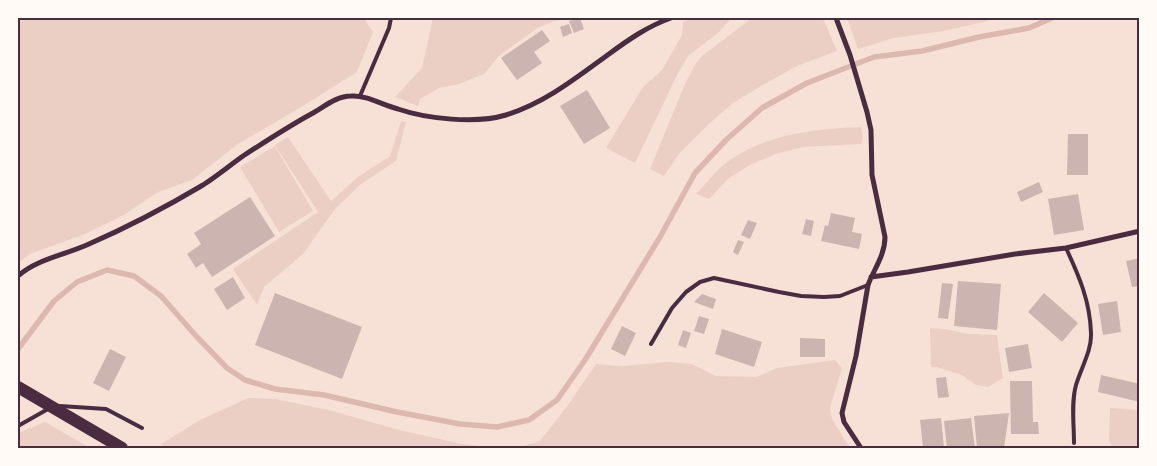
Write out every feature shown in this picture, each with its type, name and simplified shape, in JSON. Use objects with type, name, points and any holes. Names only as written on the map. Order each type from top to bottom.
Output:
[{"type":"highway","points":[[18,387],[122,448]]},
{"type":"street","points":[[18,276],[27,268],[79,249],[177,200],[205,184],[260,144],[340,98],[360,96],[420,115],[464,119],[503,116],[521,110],[550,96],[646,29],[670,18]]},
{"type":"street","points":[[836,18],[860,85],[871,130],[872,175],[885,237],[883,254],[868,285],[856,356],[842,413],[844,422],[861,448]]},
{"type":"street","points":[[871,277],[990,257],[1066,248],[1140,231]]},
{"type":"lane","points":[[360,96],[389,28],[391,18]]},
{"type":"lane","points":[[1066,248],[1086,296],[1092,334],[1076,387],[1073,407],[1074,443]]},
{"type":"lane","points":[[650,344],[672,308],[686,292],[700,282],[714,278],[801,296],[840,296],[868,285]]},
{"type":"lane","points":[[18,426],[47,409],[59,406],[106,409],[142,428]]},
{"type":"shaded area","points":[[18,18],[364,18],[373,32],[357,72],[238,144],[192,180],[158,192],[124,215],[85,234],[30,254],[18,263]]},
{"type":"shaded area","points":[[433,18],[563,18],[539,27],[500,55],[484,74],[459,84],[439,88],[420,99],[418,106],[395,97],[422,68]]},
{"type":"shaded area","points":[[694,18],[732,18],[718,33],[688,56],[635,163],[606,148],[643,87],[662,70],[682,35],[683,22]]},
{"type":"shaded area","points":[[752,18],[823,18],[837,51],[797,66],[733,103],[679,154],[664,176],[650,169],[694,66],[702,56]]},
{"type":"shaded area","points":[[847,18],[985,18],[988,21],[944,31],[894,38],[858,49]]},
{"type":"shaded area","points":[[401,121],[406,122],[396,161],[360,185],[335,209],[303,254],[264,287],[257,305],[233,269],[318,212],[275,145],[288,137],[331,201],[358,177],[390,156]]},
{"type":"shaded area","points":[[861,127],[863,138],[861,144],[803,147],[776,154],[750,165],[729,178],[709,199],[696,194],[715,172],[737,155],[771,140],[825,129]]},
{"type":"shaded area","points":[[275,146],[313,211],[279,232],[240,167]]},
{"type":"shaded area","points":[[930,328],[968,334],[997,335],[1003,378],[988,387],[976,385],[962,375],[931,367]]},
{"type":"shaded area","points":[[835,360],[842,368],[830,408],[832,419],[850,448],[516,448],[540,441],[596,364],[622,366],[668,362],[692,364],[716,376],[756,377],[777,368]]},
{"type":"shaded area","points":[[248,398],[275,399],[329,410],[399,430],[462,444],[498,448],[168,448],[161,444],[200,420]]},
{"type":"shaded area","points":[[1110,408],[1139,410],[1139,448],[1113,448],[1109,440]]},
{"type":"shaded area","points":[[45,422],[90,448],[18,448],[18,433]]},
{"type":"building","points":[[580,18],[584,29],[574,33],[569,21]]},
{"type":"building","points":[[569,24],[572,33],[563,37],[560,27]]},
{"type":"building","points":[[542,30],[550,41],[534,52],[542,63],[517,80],[501,58]]},
{"type":"building","points":[[587,90],[610,128],[584,144],[560,106]]},
{"type":"building","points":[[1068,134],[1088,134],[1088,175],[1067,175]]},
{"type":"building","points":[[1039,182],[1043,192],[1021,202],[1017,192]]},
{"type":"building","points":[[1078,194],[1084,230],[1054,235],[1048,199]]},
{"type":"building","points":[[250,197],[275,236],[212,277],[203,263],[196,268],[187,254],[201,244],[194,233]]},
{"type":"building","points":[[831,213],[855,218],[852,232],[862,234],[859,249],[821,241],[825,225],[828,226]]},
{"type":"building","points":[[806,219],[814,221],[811,236],[802,234]]},
{"type":"building","points":[[748,220],[757,223],[750,239],[741,235]]},
{"type":"building","points":[[738,240],[744,242],[738,255],[733,252]]},
{"type":"building","points":[[1140,258],[1140,286],[1132,287],[1126,261]]},
{"type":"building","points":[[233,277],[245,298],[227,310],[214,289]]},
{"type":"building","points":[[958,281],[1001,284],[997,330],[954,326]]},
{"type":"building","points":[[942,283],[953,284],[948,319],[938,318]]},
{"type":"building","points":[[275,293],[362,327],[342,379],[255,345]]},
{"type":"building","points":[[1044,293],[1078,323],[1062,342],[1028,312]]},
{"type":"building","points":[[702,294],[716,299],[713,309],[694,302]]},
{"type":"building","points":[[1117,301],[1121,332],[1103,335],[1098,304]]},
{"type":"building","points":[[699,316],[709,319],[704,334],[694,331]]},
{"type":"building","points":[[622,326],[636,333],[625,356],[611,349]]},
{"type":"building","points":[[722,329],[762,342],[754,367],[715,354]]},
{"type":"building","points":[[683,330],[691,333],[686,348],[678,345]]},
{"type":"building","points":[[800,338],[825,339],[825,357],[800,357]]},
{"type":"building","points":[[1028,344],[1032,368],[1009,372],[1005,348]]},
{"type":"building","points":[[110,349],[126,357],[109,391],[93,383]]},
{"type":"building","points":[[1101,375],[1140,384],[1140,402],[1098,392]]},
{"type":"building","points":[[946,377],[949,397],[938,398],[936,378]]},
{"type":"building","points":[[1010,381],[1032,381],[1033,422],[1038,422],[1039,434],[1011,434]]},
{"type":"building","points":[[1009,413],[1004,448],[977,448],[974,416]]},
{"type":"building","points":[[941,418],[944,448],[923,448],[920,420]]},
{"type":"building","points":[[971,418],[975,448],[947,448],[944,421]]},
{"type":"waterway","points":[[18,349],[54,301],[77,282],[107,270],[134,276],[161,296],[227,368],[245,380],[275,389],[324,395],[460,424],[497,427],[529,420],[557,400],[585,360],[660,237],[695,173],[726,140],[762,108],[807,83],[874,57],[922,51],[979,37],[1029,28],[1052,18]]}]
